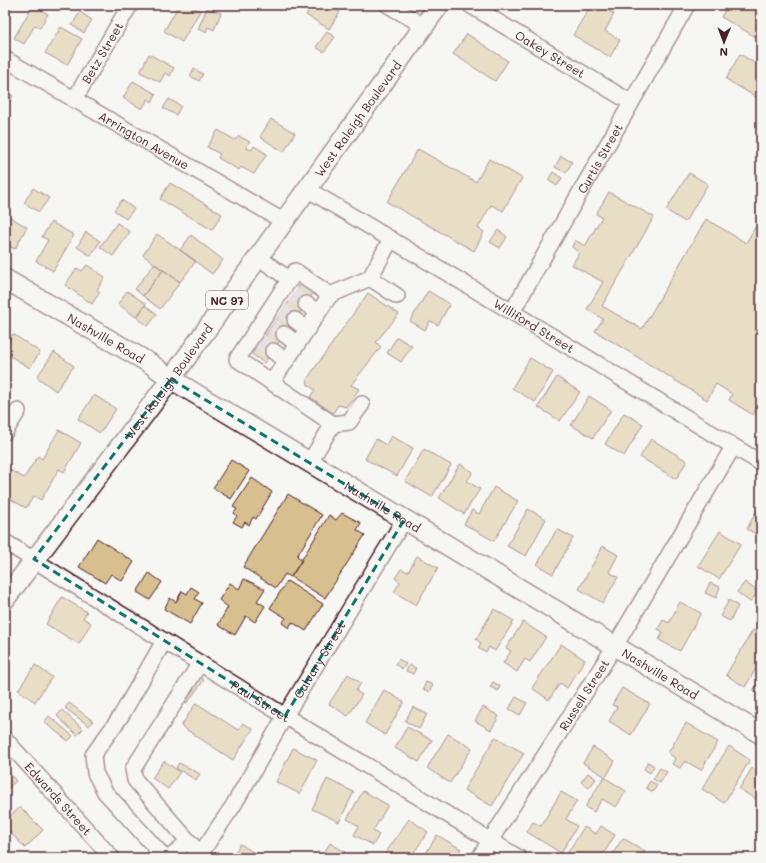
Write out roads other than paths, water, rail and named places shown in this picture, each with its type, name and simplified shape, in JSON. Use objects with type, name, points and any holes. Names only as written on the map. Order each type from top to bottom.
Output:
[{"type":"main road","name":"West Raleigh Boulevard","points":[[5,599],[171,379],[438,5]]},
{"type":"main road","name":"Nashville Road","points":[[5,279],[151,364],[171,379],[761,734]]},
{"type":"street","name":"Betz Street","points":[[74,100],[130,5]]},
{"type":"street","points":[[388,5],[424,26]]},
{"type":"street","name":"Oakey Street","points":[[470,5],[630,102]]},
{"type":"street","name":"Curtis Street","points":[[512,312],[630,102],[687,5]]},
{"type":"street","name":"Arrington Avenue","points":[[5,59],[283,221]]},
{"type":"street","name":"Williford Street","points":[[307,189],[760,462]]},
{"type":"street","points":[[272,382],[330,295],[370,278],[391,239]]},
{"type":"street","points":[[258,257],[289,288]]},
{"type":"street","points":[[330,295],[295,271],[289,288],[278,308],[256,339],[237,359],[333,424],[349,422],[362,404]]},
{"type":"street","points":[[370,278],[397,296]]},
{"type":"street","points":[[306,304],[318,312]]},
{"type":"street","points":[[295,320],[307,329]]},
{"type":"street","points":[[284,334],[297,344]]},
{"type":"street","points":[[273,351],[286,361]]},
{"type":"street","points":[[5,432],[18,411]]},
{"type":"street","points":[[310,463],[333,424]]},
{"type":"street","name":"Russell Street","points":[[479,858],[615,646],[733,447]]},
{"type":"street","name":"Calvary Street","points":[[197,856],[210,841],[233,806],[285,716],[404,520]]},
{"type":"street","name":"Paul Street","points":[[5,542],[285,716],[519,858]]},
{"type":"street","points":[[164,641],[121,716],[93,755],[95,773],[106,792],[165,858]]},
{"type":"street","points":[[197,856],[188,842],[135,780],[133,769],[200,663]]},
{"type":"street","name":"Edwards Street","points":[[5,740],[112,858]]},
{"type":"street","points":[[170,858],[188,842]]},
{"type":"tunnel","points":[[293,295],[306,304]]},
{"type":"tunnel","points":[[282,311],[295,320]]},
{"type":"tunnel","points":[[272,326],[284,334]]},
{"type":"tunnel","points":[[260,342],[273,351]]}]
